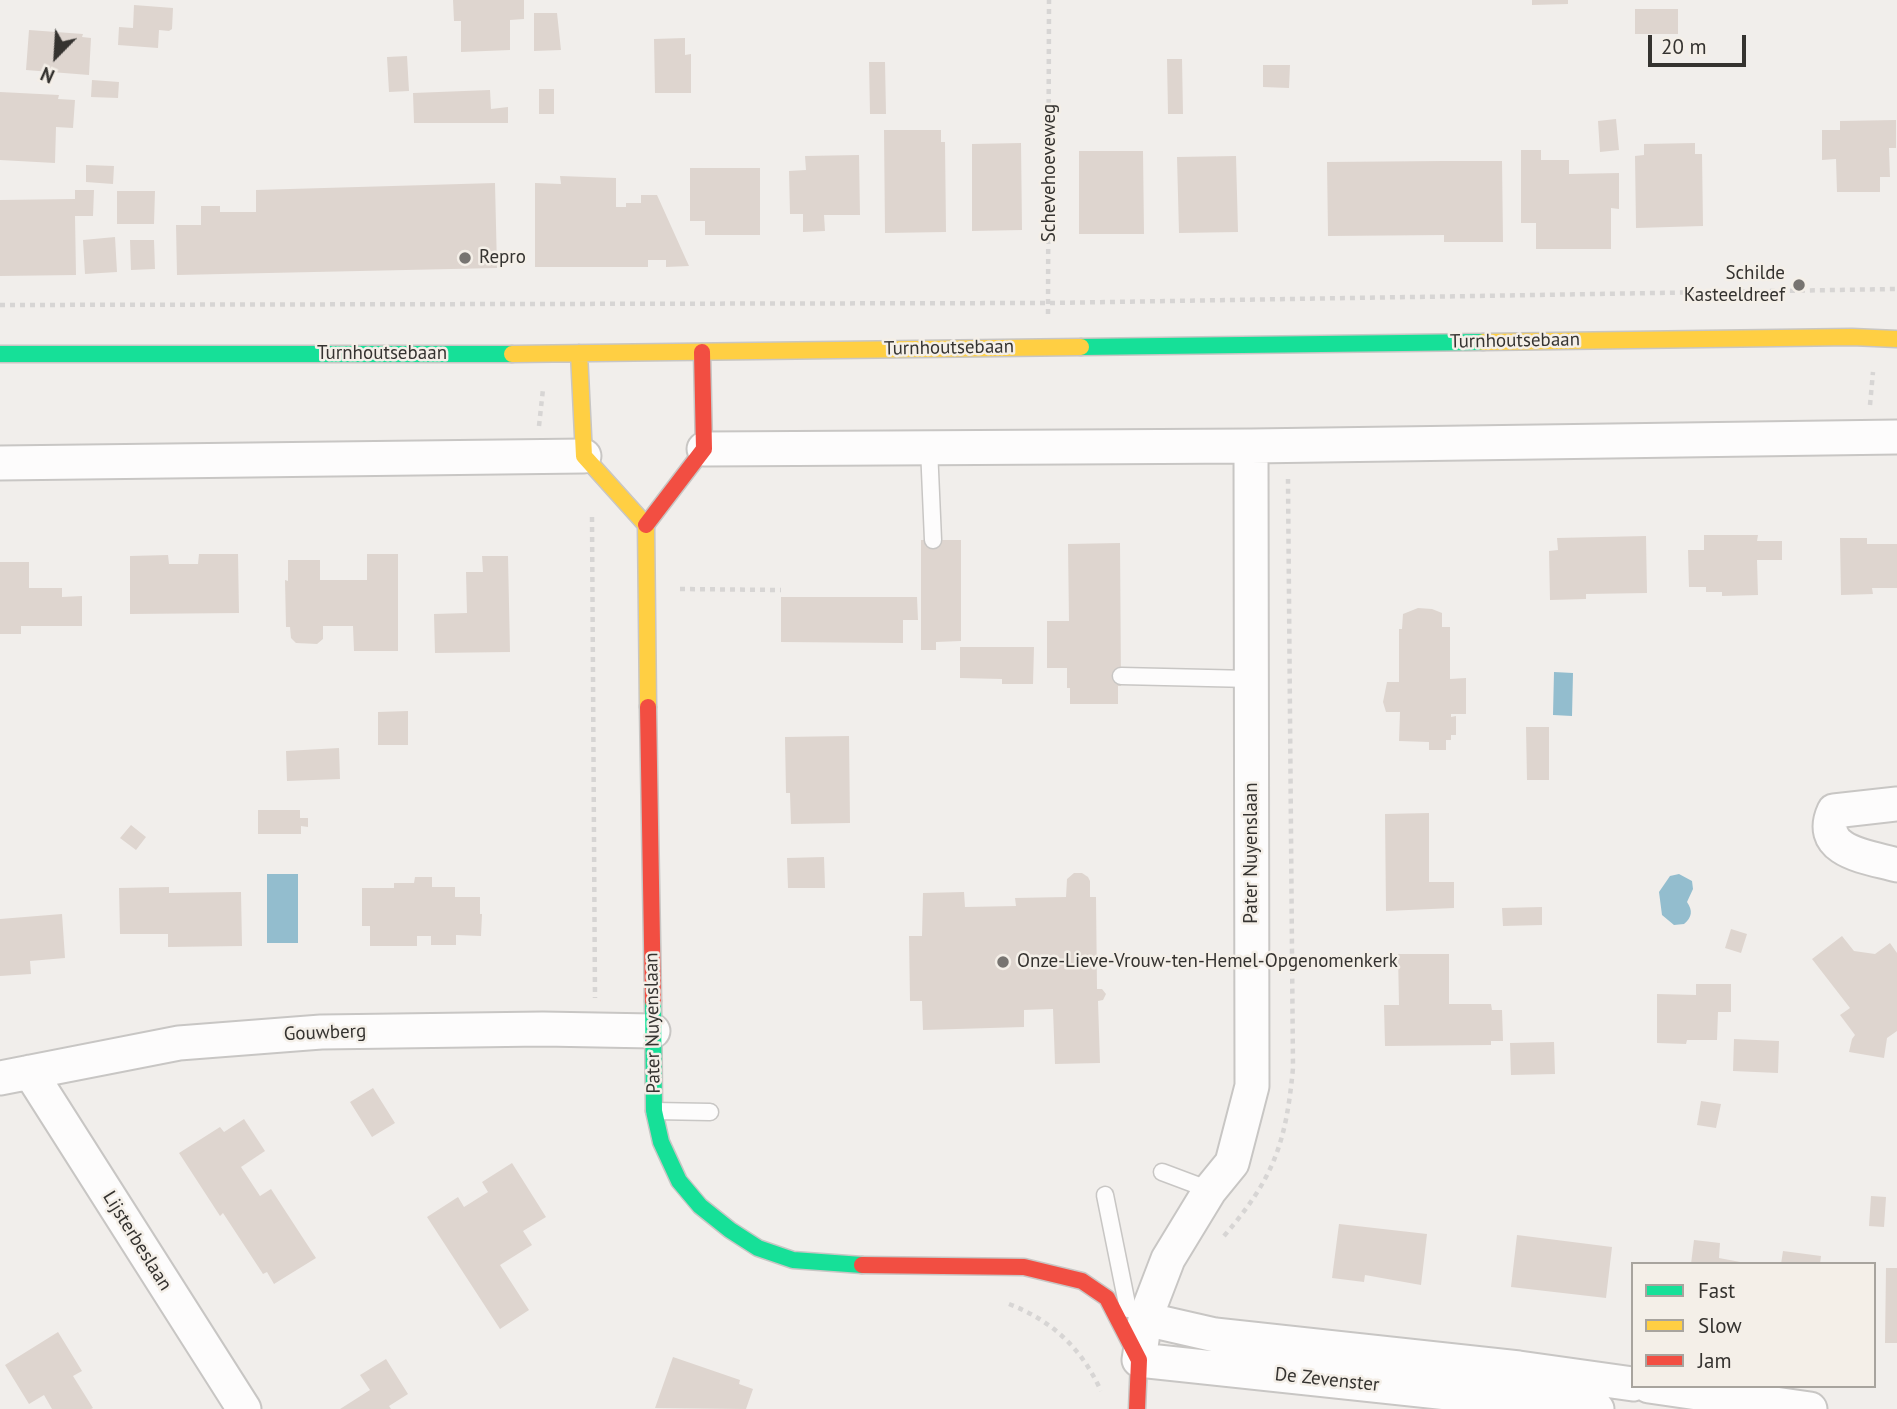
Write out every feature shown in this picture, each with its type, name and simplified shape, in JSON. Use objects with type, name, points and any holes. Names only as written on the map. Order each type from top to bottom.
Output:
[{"type":"main road","name":"Turnhoutsebaan","points":[[0,354],[579,353],[1048,346],[1876,338],[1897,340]]},
{"type":"main road","points":[[579,353],[591,463],[646,525],[704,449],[702,352]]},
{"type":"main road","name":"Pater Nuyenslaan","points":[[646,525],[654,1111],[661,1142],[679,1181],[700,1206],[730,1230],[758,1248],[793,1260],[849,1265],[1024,1267],[1082,1281],[1107,1298],[1139,1360],[1137,1409]]},
{"type":"street","points":[[704,449],[1251,446],[1882,437]]},
{"type":"street","name":"Pater Nuyenslaan","points":[[1139,1360],[1145,1319],[1168,1259],[1210,1190],[1232,1163],[1252,1086],[1251,446]]},
{"type":"street","points":[[0,463],[536,456],[591,463]]},
{"type":"street","points":[[1897,804],[1834,811],[1829,823],[1831,836],[1842,849],[1897,865]]},
{"type":"street","name":"Gouwberg","points":[[15,1075],[179,1043],[321,1032],[653,1031]]},
{"type":"street","name":"Lijsterbeslaan","points":[[15,1075],[244,1409]]},
{"type":"street","name":"De Zevenster","points":[[1145,1319],[1216,1335],[1517,1383],[1597,1409]]},
{"type":"street","name":"De Zevenster","points":[[1139,1360],[1517,1383],[1631,1384]]},
{"type":"street","points":[[1663,1388],[1810,1409]]},
{"type":"lane","points":[[929,448],[933,540]]},
{"type":"lane","points":[[1121,676],[1251,679]]},
{"type":"lane","points":[[654,1111],[710,1112]]},
{"type":"lane","points":[[1162,1172],[1210,1190]]},
{"type":"lane","points":[[1105,1195],[1139,1360]]},
{"type":"path","name":"Schevehoeveweg","points":[[1048,346],[1049,0]]},
{"type":"path","points":[[0,305],[1049,303],[1897,289]]},
{"type":"path","points":[[1876,338],[1882,437]]},
{"type":"path","points":[[536,456],[543,385]]},
{"type":"path","points":[[591,463],[595,1030]]},
{"type":"path","points":[[647,588],[781,590]]},
{"type":"path","points":[[999,1301],[1040,1319],[1065,1338],[1091,1370],[1103,1395]]},
{"type":"water","points":[[1554,672],[1573,673],[1572,716],[1553,715]]},
{"type":"water","points":[[267,874],[298,874],[298,943],[267,943]]},
{"type":"water","points":[[1679,874],[1692,881],[1693,889],[1687,902],[1691,914],[1684,924],[1674,925],[1662,915],[1659,892],[1670,876]]},
{"type":"building","points":[[453,0],[524,0],[524,19],[510,20],[510,50],[461,52],[461,21],[454,21]]},
{"type":"building","points":[[1532,0],[1568,0],[1568,4],[1532,5]]},
{"type":"building","points":[[134,5],[173,8],[172,29],[159,30],[158,48],[118,45],[119,27],[133,28]]},
{"type":"building","points":[[1635,9],[1678,9],[1678,34],[1635,34]]},
{"type":"building","points":[[534,13],[557,13],[561,50],[534,51]]},
{"type":"building","points":[[29,30],[83,34],[82,37],[91,38],[89,75],[26,70]]},
{"type":"building","points":[[685,38],[685,55],[691,54],[691,93],[655,93],[654,39]]},
{"type":"building","points":[[407,56],[409,91],[389,92],[387,57]]},
{"type":"building","points":[[1167,59],[1182,59],[1183,114],[1168,114]]},
{"type":"building","points":[[869,62],[885,62],[886,114],[870,114]]},
{"type":"building","points":[[1263,65],[1290,65],[1289,88],[1263,87]]},
{"type":"building","points":[[92,80],[119,82],[118,98],[91,97]]},
{"type":"building","points":[[539,89],[554,89],[554,114],[539,114]]},
{"type":"building","points":[[490,90],[491,109],[508,107],[508,123],[414,123],[413,93]]},
{"type":"building","points":[[0,92],[59,95],[58,99],[75,100],[73,128],[56,127],[55,163],[0,160]]},
{"type":"building","points":[[1616,119],[1619,150],[1600,152],[1598,121]]},
{"type":"building","points":[[1896,120],[1896,148],[1889,148],[1890,177],[1880,177],[1880,192],[1837,192],[1836,159],[1822,160],[1822,130],[1840,130],[1840,121]]},
{"type":"building","points":[[884,130],[941,130],[941,142],[945,142],[946,232],[885,233]]},
{"type":"building","points":[[1021,143],[1022,230],[972,231],[972,144]]},
{"type":"building","points":[[1695,143],[1695,154],[1702,154],[1703,226],[1636,228],[1635,156],[1644,155],[1644,144]]},
{"type":"building","points":[[1521,150],[1541,150],[1541,160],[1569,160],[1569,174],[1619,173],[1619,209],[1611,208],[1611,249],[1536,249],[1536,223],[1521,223]]},
{"type":"building","points":[[1079,151],[1143,151],[1144,234],[1079,234]]},
{"type":"building","points":[[859,155],[860,215],[824,215],[825,231],[803,232],[803,214],[790,214],[789,171],[806,170],[805,156]]},
{"type":"building","points":[[1236,156],[1238,232],[1179,233],[1177,157]]},
{"type":"building","points":[[1502,161],[1503,242],[1444,242],[1444,235],[1328,236],[1327,162]]},
{"type":"building","points":[[86,165],[114,166],[113,184],[86,182]]},
{"type":"building","points":[[690,168],[760,168],[760,235],[705,235],[705,221],[690,221]]},
{"type":"building","points":[[560,176],[616,178],[616,207],[626,207],[626,203],[641,203],[641,195],[657,195],[689,266],[666,267],[666,260],[648,260],[648,267],[535,267],[535,183],[561,184]]},
{"type":"building","points":[[495,183],[497,268],[177,275],[176,225],[201,225],[201,206],[220,206],[220,212],[256,212],[256,190]]},
{"type":"building","points":[[75,190],[94,190],[93,216],[75,216],[76,275],[0,276],[0,200],[75,199]]},
{"type":"building","points":[[117,191],[155,191],[154,224],[117,224]]},
{"type":"building","points":[[115,237],[117,272],[85,274],[83,240]]},
{"type":"building","points":[[130,240],[154,240],[155,269],[131,270]]},
{"type":"building","points":[[1704,535],[1758,535],[1757,541],[1782,541],[1782,560],[1757,560],[1758,595],[1722,596],[1722,592],[1706,592],[1706,587],[1689,587],[1688,550],[1704,550]]},
{"type":"building","points":[[1646,536],[1647,593],[1586,594],[1586,599],[1550,600],[1549,551],[1558,550],[1557,538]]},
{"type":"building","points":[[1840,538],[1867,538],[1867,544],[1897,544],[1897,588],[1872,588],[1873,594],[1841,595]]},
{"type":"building","points":[[921,540],[961,540],[961,641],[936,642],[936,650],[921,650]]},
{"type":"building","points":[[1120,543],[1121,686],[1118,686],[1118,704],[1070,704],[1067,668],[1047,668],[1047,621],[1069,621],[1068,544]]},
{"type":"building","points":[[199,554],[238,554],[239,613],[130,614],[130,556],[168,555],[169,564],[198,564]]},
{"type":"building","points":[[367,554],[398,554],[398,651],[354,651],[353,626],[323,626],[323,639],[317,644],[296,643],[291,638],[290,627],[286,627],[285,580],[288,581],[288,560],[320,560],[320,580],[367,580]]},
{"type":"building","points":[[482,556],[508,556],[510,652],[435,653],[434,614],[467,613],[466,572],[483,572]]},
{"type":"building","points":[[0,562],[29,562],[29,588],[62,588],[62,597],[82,596],[82,626],[21,626],[21,634],[0,634]]},
{"type":"building","points":[[781,597],[917,597],[918,620],[903,620],[903,643],[781,642]]},
{"type":"building","points":[[1418,608],[1442,613],[1442,627],[1450,627],[1450,679],[1466,678],[1466,714],[1451,714],[1451,717],[1456,716],[1456,735],[1451,735],[1451,740],[1446,740],[1446,750],[1429,750],[1429,742],[1399,741],[1400,712],[1386,712],[1383,702],[1387,682],[1399,682],[1399,629],[1402,629],[1403,614]]},
{"type":"building","points":[[960,647],[1034,647],[1033,684],[1002,684],[1002,679],[960,678]]},
{"type":"building","points":[[408,711],[408,745],[378,745],[378,712]]},
{"type":"building","points":[[1526,727],[1549,727],[1549,780],[1527,780]]},
{"type":"building","points":[[849,736],[850,823],[791,824],[790,793],[786,793],[785,737]]},
{"type":"building","points":[[339,748],[340,779],[287,781],[286,751]]},
{"type":"building","points":[[258,810],[300,810],[300,818],[308,818],[308,827],[301,826],[301,834],[258,834]]},
{"type":"building","points":[[1429,813],[1429,882],[1454,882],[1454,908],[1386,911],[1385,814]]},
{"type":"building","points":[[131,825],[146,837],[136,850],[120,838]]},
{"type":"building","points":[[824,857],[825,888],[788,888],[787,858]]},
{"type":"building","name":"Onze-Lieve-Vrouw-ten-Hemel-Opgenomenkerk","points":[[1074,873],[1082,873],[1088,877],[1090,897],[1096,897],[1097,989],[1102,989],[1106,994],[1103,1000],[1098,1001],[1100,1063],[1055,1064],[1053,1009],[1024,1010],[1024,1027],[923,1030],[922,1001],[910,1001],[909,936],[922,936],[923,893],[964,892],[965,907],[1016,906],[1015,898],[1066,897],[1067,879]]},
{"type":"building","points":[[415,877],[432,877],[432,887],[455,887],[455,897],[480,897],[481,936],[456,935],[456,945],[431,945],[431,936],[417,936],[417,946],[370,946],[370,926],[362,926],[362,888],[394,888],[394,883],[414,883]]},
{"type":"building","points":[[169,887],[169,893],[241,892],[242,946],[168,947],[168,934],[120,934],[119,888]]},
{"type":"building","points":[[1542,907],[1542,925],[1503,926],[1502,908]]},
{"type":"building","points":[[62,914],[65,958],[30,961],[31,974],[0,976],[0,919]]},
{"type":"building","points":[[1731,929],[1747,934],[1741,953],[1725,948]]},
{"type":"building","points":[[1842,936],[1854,951],[1875,954],[1890,943],[1897,953],[1897,1031],[1887,1038],[1884,1058],[1849,1052],[1855,1035],[1840,1015],[1850,1008],[1812,959]]},
{"type":"building","points":[[1398,954],[1449,954],[1449,1004],[1491,1004],[1492,1010],[1502,1010],[1503,1041],[1491,1041],[1491,1045],[1385,1046],[1384,1005],[1399,1005]]},
{"type":"building","points":[[1696,984],[1731,984],[1731,1012],[1718,1012],[1717,1040],[1687,1040],[1686,1044],[1657,1043],[1657,994],[1696,995]]},
{"type":"building","points":[[1734,1039],[1779,1041],[1778,1073],[1733,1071]]},
{"type":"building","points":[[1554,1042],[1555,1074],[1511,1075],[1510,1043]]},
{"type":"building","points":[[373,1088],[395,1123],[372,1137],[350,1102]]},
{"type":"building","points":[[1701,1101],[1721,1104],[1716,1128],[1697,1125]]},
{"type":"building","points":[[244,1119],[265,1151],[241,1167],[260,1196],[271,1189],[316,1258],[274,1284],[267,1272],[263,1274],[223,1213],[220,1216],[179,1153],[220,1127],[224,1132]]},
{"type":"building","points":[[512,1163],[546,1217],[523,1231],[532,1245],[500,1265],[529,1310],[500,1329],[427,1217],[458,1197],[464,1207],[488,1192],[482,1182]]},
{"type":"building","points":[[1871,1196],[1886,1197],[1884,1227],[1869,1226]]},
{"type":"building","points":[[1339,1224],[1427,1234],[1421,1285],[1365,1275],[1364,1282],[1332,1278]]},
{"type":"building","points":[[1517,1235],[1612,1247],[1606,1298],[1511,1287]]},
{"type":"building","points":[[1694,1240],[1720,1243],[1719,1258],[1740,1262],[1691,1262]]},
{"type":"building","points":[[1783,1251],[1821,1256],[1820,1262],[1781,1262]]},
{"type":"building","points":[[1886,1268],[1897,1268],[1897,1343],[1885,1343]]},
{"type":"building","points":[[58,1332],[82,1371],[73,1376],[93,1408],[91,1409],[52,1409],[44,1395],[29,1404],[5,1365]]},
{"type":"building","points":[[673,1357],[740,1380],[739,1384],[753,1389],[746,1409],[655,1408]]},
{"type":"building","points":[[386,1359],[408,1394],[389,1406],[391,1409],[340,1409],[370,1390],[360,1375]]},
{"type":"traffic: fast","points":[[1081,347],[1483,342]]},
{"type":"traffic: fast","points":[[0,354],[512,354]]},
{"type":"traffic: fast","points":[[653,1001],[654,1111],[661,1142],[679,1181],[700,1206],[758,1248],[793,1260],[862,1265]]},
{"type":"traffic: slow","points":[[1483,342],[1852,337],[1897,339]]},
{"type":"traffic: slow","points":[[512,354],[1081,347]]},
{"type":"traffic: slow","points":[[579,353],[584,456],[646,525],[648,707]]},
{"type":"traffic: jam","points":[[646,525],[704,449],[702,352]]},
{"type":"traffic: jam","points":[[648,707],[653,1001]]},
{"type":"traffic: jam","points":[[862,1265],[1024,1267],[1082,1281],[1107,1298],[1139,1360],[1137,1409]]},
{"type":"place","name":"Repro","points":[[465,258]]},
{"type":"place","name":"Schilde Kasteeldreef","points":[[1799,285]]},
{"type":"place","name":"Onze-Lieve-Vrouw-ten-Hemel-Opgenomenkerk","points":[[1003,962]]}]
